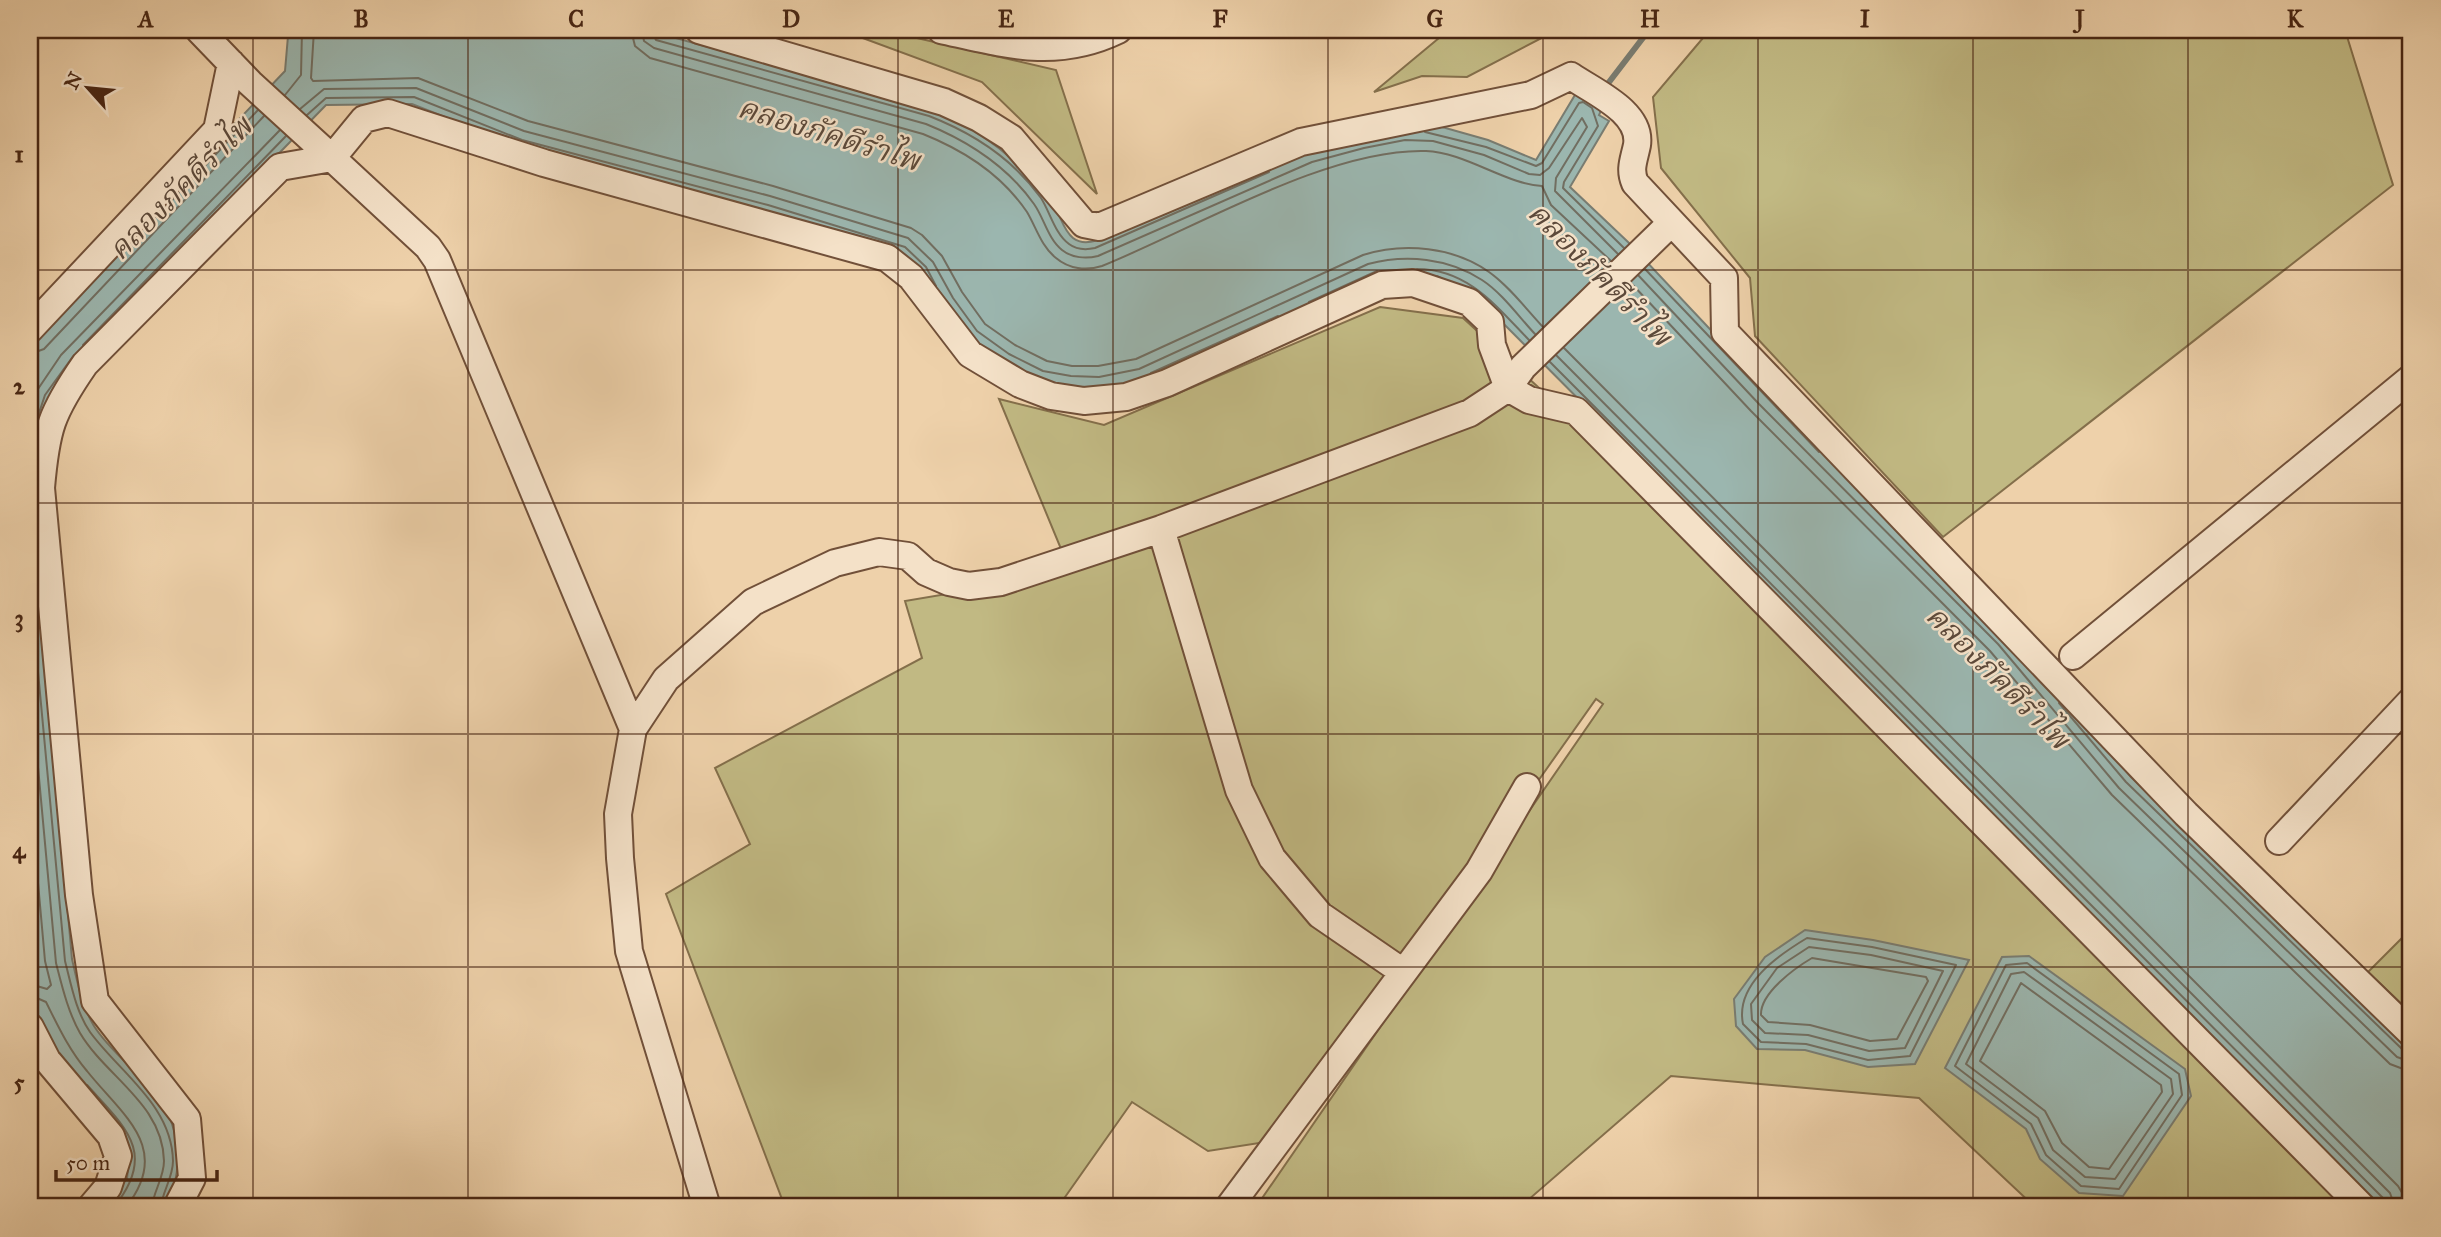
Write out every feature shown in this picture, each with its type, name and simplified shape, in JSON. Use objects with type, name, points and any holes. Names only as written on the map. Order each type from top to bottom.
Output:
[{"type":"street","points":[[199,30],[250,83],[428,247],[437,260],[633,729]]},
{"type":"street","points":[[699,30],[944,102],[979,118],[1011,138],[1048,177],[1084,224],[1099,227],[1301,142],[1531,95],[1568,76],[1578,81],[1630,117],[1638,142],[1631,175],[1662,232],[1724,278],[1725,332],[2186,814],[2411,1033]]},
{"type":"street","points":[[941,30],[1022,48],[1118,30]]},
{"type":"street","points":[[30,329],[217,130],[230,63]]},
{"type":"street","points":[[177,1207],[192,1178],[187,1119],[95,1001],[79,895],[41,488],[46,436],[61,398],[85,364],[280,167],[326,153],[364,119],[388,113],[544,163],[887,258],[911,277],[970,354],[1020,384],[1051,396],[1084,401],[1126,397],[1221,359],[1382,285],[1413,283],[1469,302],[1487,316],[1492,345],[1529,400],[1576,411],[2362,1207]]},
{"type":"street","points":[[707,1207],[629,951],[618,814],[633,729],[666,679],[753,602],[835,563],[879,552],[908,556],[926,572],[949,582],[969,586],[1002,582],[1161,530],[1470,413],[1516,378],[1662,232]]},
{"type":"street","points":[[2073,656],[2411,377]]},
{"type":"street","points":[[1161,530],[1239,790],[1272,858],[1320,915],[1403,972]]},
{"type":"street","points":[[2279,841],[2411,701]]},
{"type":"street","points":[[1229,1207],[1479,871],[1527,787]]},
{"type":"street","points":[[30,1027],[47,1060],[111,1136],[118,1156],[108,1187],[91,1207]]},
{"type":"shaded area","points":[[841,30],[882,30],[1056,70],[1097,194],[982,82]]},
{"type":"shaded area","points":[[1435,30],[1557,30],[1467,77],[1422,76],[1374,92],[1439,38]]},
{"type":"shaded area","points":[[1700,30],[2345,30],[2393,185],[1943,537],[1755,336],[1750,278],[1661,168],[1653,97],[1703,38]]},
{"type":"shaded area","points":[[1380,307],[1463,318],[1538,387],[2343,1207],[2035,1207],[1919,1098],[1671,1076],[1520,1207],[1256,1207],[1603,704],[1596,699],[1285,1139],[1208,1151],[1132,1102],[1058,1207],[785,1207],[666,894],[750,844],[715,768],[922,658],[905,601],[1071,573],[999,399],[1104,425]]},
{"type":"shaded area","points":[[2411,929],[2411,1013],[2368,972]]},
{"type":"water","name":"คลองภัคดีรำไพ","points":[[281,30],[647,30],[931,109],[950,117],[984,137],[1014,161],[1054,206],[1070,235],[1083,242],[1104,237],[1307,147],[1435,125],[1488,140],[1536,160],[1578,90],[1603,106],[1599,115],[1609,121],[1570,187],[1628,242],[1770,393],[2009,633],[2131,777],[2411,1048],[2411,1207],[2382,1207],[1474,294],[1437,276],[1395,276],[1144,384],[1100,393],[1038,386],[966,343],[921,271],[904,254],[519,146],[412,104],[326,105],[73,365],[30,484],[30,342],[37,331],[285,71],[288,36]]},
{"type":"water","points":[[30,487],[72,959],[83,1002],[94,1026],[152,1090],[167,1111],[178,1153],[175,1181],[166,1207],[106,1207],[127,1178],[129,1161],[41,1032],[30,1003]]},
{"type":"water","points":[[1805,930],[1873,940],[1969,960],[1915,1064],[1868,1067],[1805,1050],[1757,1049],[1736,1026],[1734,999],[1765,957]]},
{"type":"water","points":[[2029,956],[2185,1069],[2191,1096],[2123,1196],[2079,1193],[2040,1159],[2026,1129],[1945,1068],[2002,957]]},
{"type":"waterway","points":[[1603,90],[1649,30]]}]
